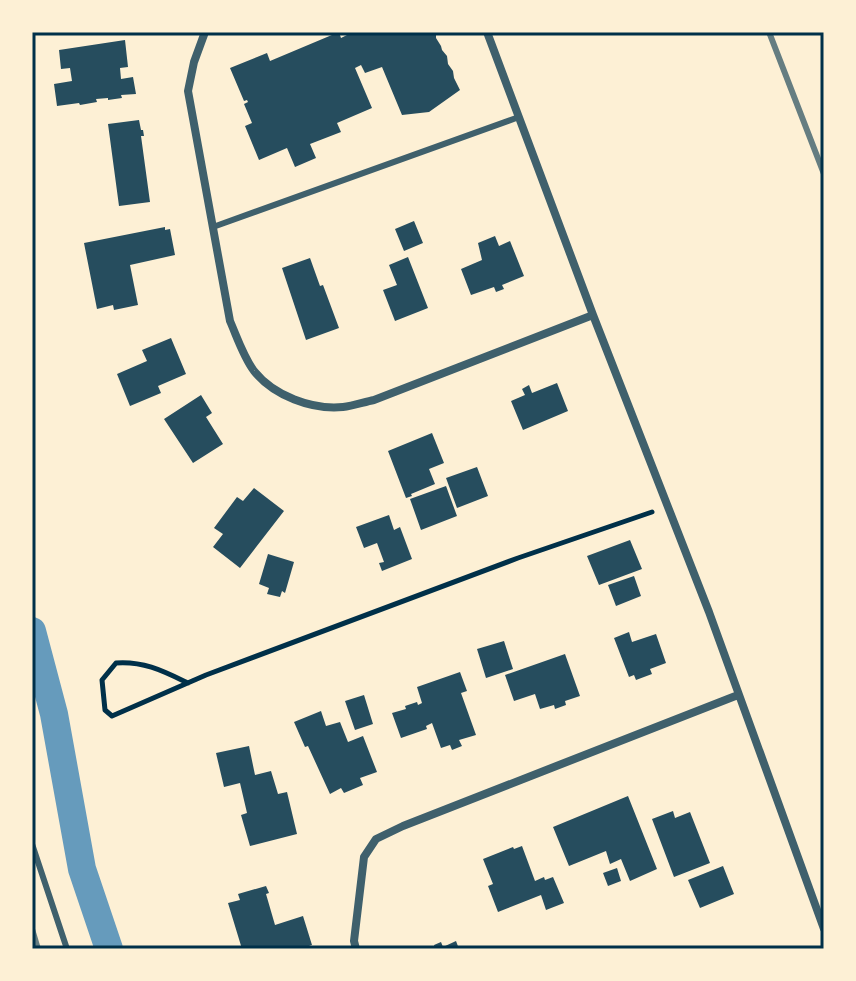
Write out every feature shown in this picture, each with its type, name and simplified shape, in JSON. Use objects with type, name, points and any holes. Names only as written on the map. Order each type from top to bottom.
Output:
[{"type":"street","points":[[205,32],[188,91],[230,321],[255,371],[274,389],[296,401],[318,405],[342,407],[374,400],[593,315]]},
{"type":"street","points":[[487,32],[709,612],[824,929]]},
{"type":"street","points":[[356,949],[354,941],[364,857],[376,839],[738,695]]},
{"type":"lane","points":[[213,227],[519,117]]},
{"type":"lane","points":[[32,844],[67,949]]},
{"type":"path","points":[[188,683],[158,668],[135,662],[116,663],[102,680],[105,710],[112,716],[188,683],[518,558],[668,507]]},
{"type":"building","points":[[339,32],[341,38],[347,35],[346,32],[436,32],[460,90],[429,112],[402,115],[382,67],[365,73],[361,65],[355,68],[372,108],[337,123],[341,132],[310,144],[316,158],[295,167],[287,148],[259,160],[245,126],[252,123],[244,104],[248,102],[244,101],[230,68],[267,53],[270,61]]},
{"type":"building","points":[[125,40],[128,67],[120,68],[121,79],[133,77],[136,94],[108,100],[96,99],[97,102],[80,105],[57,106],[54,84],[72,81],[70,68],[61,69],[59,50]]},
{"type":"building","points":[[139,120],[144,136],[141,136],[150,202],[119,206],[108,124]]},
{"type":"building","points":[[414,221],[423,243],[404,251],[395,229]]},
{"type":"building","points":[[165,227],[165,230],[170,229],[175,255],[130,265],[138,305],[114,310],[113,305],[97,309],[84,243]]},
{"type":"building","points":[[495,236],[499,246],[510,241],[524,276],[502,285],[504,289],[496,292],[494,287],[471,295],[461,269],[482,260],[478,243]]},
{"type":"building","points":[[408,257],[428,308],[395,321],[383,290],[397,285],[389,265]]},
{"type":"building","points":[[310,258],[339,328],[306,340],[282,268]]},
{"type":"building","points":[[171,338],[186,374],[158,386],[161,393],[130,406],[117,374],[147,361],[142,350]]},
{"type":"building","points":[[557,383],[568,411],[523,430],[511,401],[525,395],[522,389],[529,385],[532,393]]},
{"type":"building","points":[[201,395],[212,413],[206,417],[223,444],[193,463],[164,419]]},
{"type":"building","points":[[432,433],[444,463],[429,469],[435,484],[406,498],[388,451]]},
{"type":"building","points":[[477,467],[488,496],[457,508],[446,478]]},
{"type":"building","points":[[446,486],[457,516],[421,530],[410,499]]},
{"type":"building","points":[[254,488],[284,511],[240,568],[213,547],[223,534],[214,528],[237,497],[243,501]]},
{"type":"building","points":[[389,515],[394,530],[400,527],[412,559],[382,571],[379,563],[384,562],[377,543],[364,548],[356,527]]},
{"type":"building","points":[[630,540],[642,569],[599,585],[587,556]]},
{"type":"building","points":[[268,554],[294,562],[285,593],[282,591],[280,597],[267,594],[269,588],[259,584]]},
{"type":"building","points":[[634,576],[641,596],[616,606],[608,585]]},
{"type":"building","points":[[629,632],[632,642],[656,634],[666,663],[650,669],[652,674],[636,680],[634,675],[629,677],[614,638]]},
{"type":"building","points":[[504,641],[513,669],[486,678],[477,649]]},
{"type":"building","points":[[565,654],[580,696],[565,701],[566,705],[555,709],[554,705],[540,709],[535,694],[514,701],[505,675]]},
{"type":"building","points":[[460,672],[467,691],[461,693],[476,735],[459,740],[462,746],[452,750],[450,745],[441,748],[432,723],[426,726],[427,729],[401,738],[392,713],[417,702],[418,705],[422,703],[417,687]]},
{"type":"building","points":[[364,695],[373,724],[355,730],[345,701]]},
{"type":"building","points":[[321,711],[326,726],[340,722],[348,742],[363,736],[377,772],[360,778],[363,785],[344,793],[341,788],[330,794],[294,722]]},
{"type":"building","points":[[249,746],[255,775],[271,771],[278,794],[287,792],[297,834],[250,846],[241,815],[247,813],[240,783],[224,787],[216,753]]},
{"type":"building","points":[[628,796],[657,869],[630,881],[621,859],[610,864],[606,851],[569,866],[553,827]]},
{"type":"building","points":[[673,811],[675,818],[690,812],[710,863],[674,877],[652,819]]},
{"type":"building","points":[[522,846],[535,881],[553,877],[564,903],[546,910],[541,895],[498,912],[488,886],[493,884],[483,859]]},
{"type":"building","points":[[723,866],[734,894],[700,908],[688,880]]},
{"type":"building","points":[[617,868],[621,881],[608,886],[603,873]]},
{"type":"building","points":[[266,886],[275,925],[303,916],[312,945],[300,949],[283,949],[282,946],[242,949],[228,903],[240,900],[238,894]]},
{"type":"building","points":[[456,941],[459,949],[435,949],[434,945],[441,942],[443,947]]},
{"type":"waterway","points":[[32,631],[54,714],[82,869],[109,949]]},
{"type":"railway","points":[[769,32],[824,174]]},
{"type":"railway","points":[[32,929],[38,949]]}]
